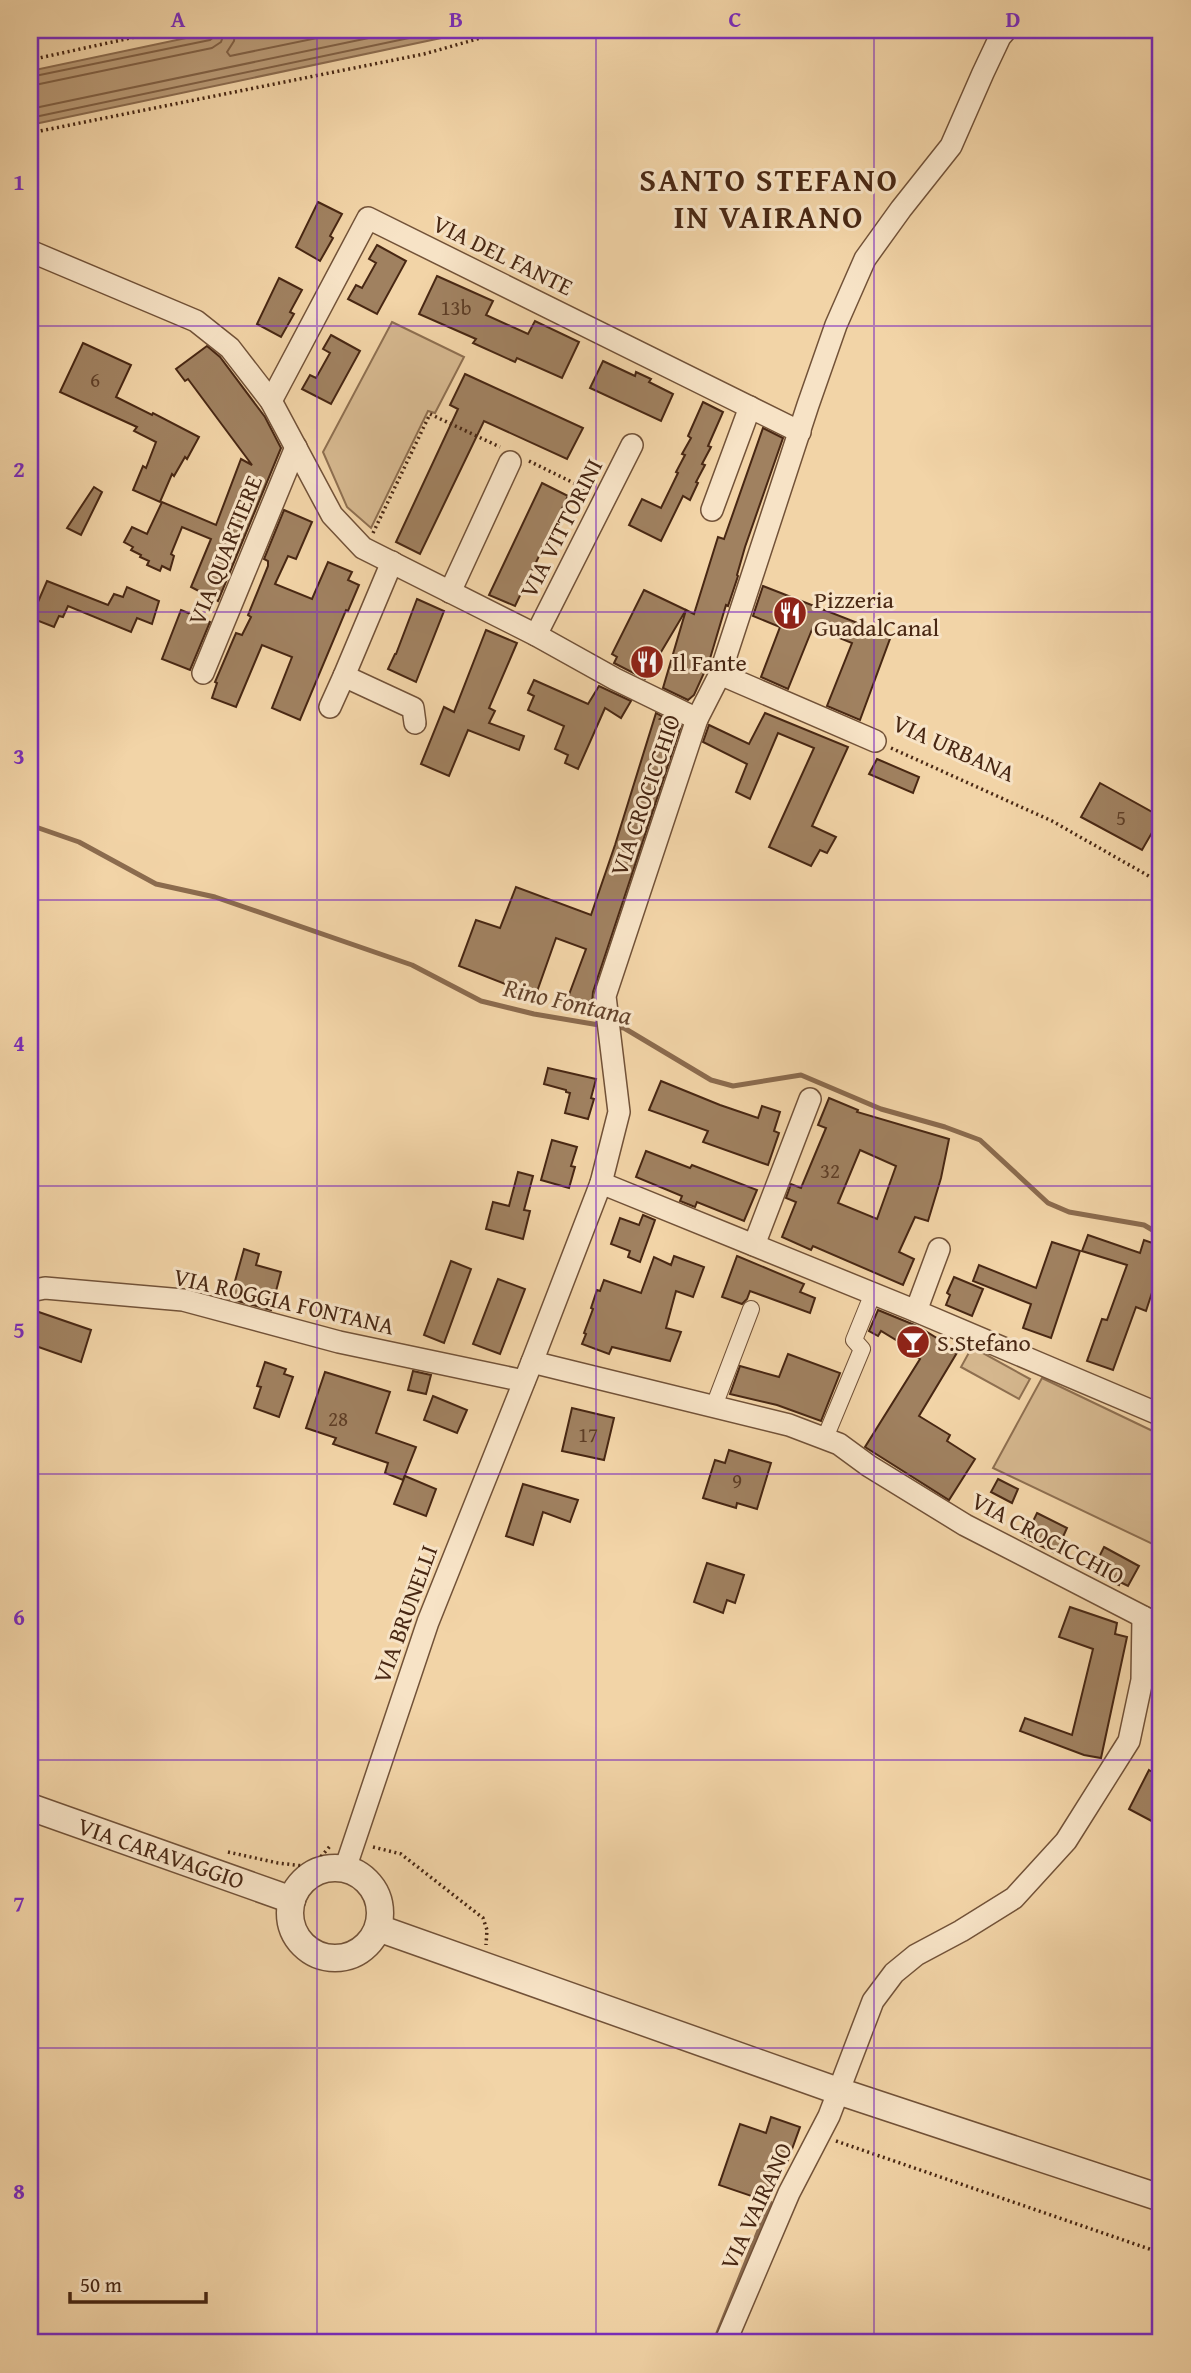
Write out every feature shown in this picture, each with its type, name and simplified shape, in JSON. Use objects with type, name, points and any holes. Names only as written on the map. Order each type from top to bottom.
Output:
[{"type":"street","name":"VIA CROCICCHIO","points":[[838,2091],[873,2001],[894,1973],[916,1955],[1014,1898],[1066,1841],[1129,1741],[1152,1622],[965,1525],[869,1466],[839,1444],[825,1438],[789,1425],[714,1406],[528,1371],[601,1183],[619,1112],[605,996],[697,719],[720,674],[836,325],[865,259],[951,146],[1000,37],[1006,30]]},
{"type":"street","name":"VIA DEL FANTE","points":[[271,401],[368,218],[800,432]]},
{"type":"street","points":[[30,251],[196,321],[230,348],[271,401],[332,515],[366,549],[697,719]]},
{"type":"street","points":[[712,510],[750,407]]},
{"type":"street","name":"VIA VITTORINI","points":[[536,635],[632,445]]},
{"type":"street","name":"VIA QUARTIERE","points":[[203,673],[296,447]]},
{"type":"street","points":[[450,592],[511,456]]},
{"type":"street","points":[[330,707],[392,562]]},
{"type":"street","name":"VIA URBANA","points":[[720,674],[875,741]]},
{"type":"street","points":[[344,676],[413,708],[415,723]]},
{"type":"street","points":[[754,1245],[810,1099]]},
{"type":"street","points":[[601,1183],[873,1293],[1161,1415]]},
{"type":"street","points":[[916,1311],[939,1249]]},
{"type":"street","name":"VIA ROGGIA FONTANA","points":[[30,1291],[45,1288],[183,1300],[339,1342],[528,1371]]},
{"type":"street","points":[[825,1438],[862,1349],[854,1340],[873,1293]]},
{"type":"street","points":[[714,1406],[751,1309]]},
{"type":"street","name":"VIA BRUNELLI","points":[[345,1869],[428,1622],[528,1371]]},
{"type":"street","name":"VIA CARAVAGGIO","points":[[30,1807],[292,1900]]},
{"type":"street","points":[[332,1868],[345,1869],[365,1880],[378,1898],[378,1928],[370,1941],[358,1951],[344,1957],[328,1958],[314,1953],[302,1943],[293,1930],[290,1915],[292,1900],[307,1877],[332,1868]]},
{"type":"street","points":[[378,1928],[838,2091],[1161,2198]]},
{"type":"street","name":"VIA VAIRANO","points":[[724,2343],[789,2193],[838,2091]]},
{"type":"path","points":[[30,60],[167,30]]},
{"type":"path","points":[[30,133],[424,54],[509,30]]},
{"type":"path","points":[[366,549],[430,414],[511,456],[606,498]]},
{"type":"path","name":"VIA URBANA","points":[[875,741],[1052,821],[1161,883]]},
{"type":"path","points":[[819,2135],[1161,2253]]},
{"type":"shaded area","points":[[392,322],[464,357],[435,413],[428,411],[371,528],[347,507],[323,452]]},
{"type":"shaded area","points":[[972,1347],[1030,1379],[1019,1399],[961,1367]]},
{"type":"shaded area","points":[[1042,1378],[1161,1435],[1161,1548],[993,1468]]},
{"type":"water","points":[[224,30],[479,30],[30,125],[30,71]]},
{"type":"building","points":[[318,202],[342,214],[320,261],[296,247]]},
{"type":"building","points":[[377,245],[406,261],[377,314],[348,299],[356,285],[362,288],[376,263],[369,259]]},
{"type":"building","points":[[437,276],[493,301],[486,315],[528,334],[535,321],[579,342],[562,378],[517,358],[515,362],[473,343],[476,339],[419,314]]},
{"type":"building","points":[[279,278],[302,290],[290,312],[294,314],[281,337],[257,324]]},
{"type":"building","points":[[331,335],[360,351],[331,404],[302,389],[310,375],[316,378],[330,353],[323,349]]},
{"type":"building","points":[[83,343],[131,365],[116,397],[199,437],[187,459],[185,457],[174,476],[172,474],[160,502],[133,490],[143,466],[146,468],[156,442],[134,431],[137,427],[60,392]]},
{"type":"building","points":[[207,346],[220,357],[265,417],[281,448],[218,601],[191,587],[211,539],[182,527],[171,554],[174,556],[170,570],[162,566],[160,571],[147,565],[149,561],[140,557],[141,555],[131,550],[133,547],[124,542],[132,527],[147,534],[162,502],[216,525],[241,459],[252,465],[188,379],[185,381],[176,369]]},
{"type":"building","points":[[603,361],[635,376],[636,372],[651,379],[649,382],[673,394],[661,421],[590,388]]},
{"type":"building","points":[[465,374],[583,428],[567,459],[484,421],[420,554],[396,542],[458,409],[450,405]]},
{"type":"building","points":[[703,402],[723,412],[708,446],[711,447],[702,464],[705,465],[690,500],[683,496],[661,541],[629,525],[642,499],[661,508],[678,473],[676,472],[685,455],[682,454],[691,438],[688,436]]},
{"type":"building","points":[[763,428],[783,438],[709,662],[694,695],[688,700],[663,688],[686,610],[694,614],[718,537],[724,539]]},
{"type":"building","points":[[542,483],[568,496],[515,606],[489,595]]},
{"type":"building","points":[[94,487],[102,492],[81,535],[67,528]]},
{"type":"building","points":[[284,510],[312,522],[296,559],[288,556],[275,584],[312,599],[328,562],[352,572],[348,580],[359,585],[300,720],[272,708],[292,657],[262,645],[236,707],[212,698],[217,683],[215,682],[236,633],[242,635],[251,617],[248,615],[268,566],[268,561],[264,559]]},
{"type":"building","points":[[47,581],[108,605],[114,594],[123,597],[127,587],[159,601],[152,624],[137,618],[131,632],[68,606],[54,627],[31,618]]},
{"type":"building","points":[[763,586],[891,636],[860,720],[827,706],[852,643],[813,627],[788,689],[761,677],[780,627],[753,616]]},
{"type":"building","points":[[644,590],[686,610],[645,679],[614,663],[617,657],[612,654]]},
{"type":"building","points":[[417,599],[444,611],[416,682],[388,669]]},
{"type":"building","points":[[181,610],[210,622],[190,670],[162,659]]},
{"type":"building","points":[[486,630],[517,643],[489,708],[495,711],[489,723],[524,736],[519,750],[468,730],[449,776],[421,764],[444,707],[454,712]]},
{"type":"building","points":[[534,680],[588,704],[599,686],[631,701],[621,718],[605,708],[578,769],[565,763],[568,755],[555,749],[564,726],[528,710],[534,696],[528,693]]},
{"type":"building","points":[[656,713],[663,717],[660,719],[681,726],[593,992],[591,1015],[564,1008],[586,949],[556,938],[534,1000],[506,991],[508,985],[459,966],[476,920],[500,928],[516,887],[591,915]]},
{"type":"building","points":[[765,713],[848,747],[812,826],[836,837],[827,853],[820,850],[811,866],[769,847],[814,748],[778,733],[750,799],[736,792],[747,764],[703,742],[709,725],[749,744]]},
{"type":"building","points":[[877,759],[919,777],[913,793],[869,774]]},
{"type":"building","points":[[1100,783],[1161,817],[1142,850],[1081,817]]},
{"type":"building","points":[[548,1068],[596,1079],[588,1119],[565,1113],[570,1093],[544,1084]]},
{"type":"building","points":[[661,1081],[758,1118],[762,1106],[780,1112],[774,1131],[779,1133],[768,1165],[703,1142],[708,1131],[649,1110]]},
{"type":"building","points":[[829,1098],[858,1110],[857,1112],[949,1139],[928,1221],[915,1217],[899,1252],[914,1259],[903,1285],[813,1246],[811,1250],[782,1237],[796,1202],[786,1198],[791,1184],[801,1188],[826,1128],[818,1125]],"holes":[[[860,1150],[896,1166],[877,1219],[838,1203]]]},
{"type":"building","points":[[552,1140],[577,1147],[571,1166],[575,1167],[569,1188],[541,1180]]},
{"type":"building","points":[[646,1151],[757,1190],[744,1221],[697,1202],[695,1207],[680,1201],[682,1196],[636,1177]]},
{"type":"building","points":[[518,1172],[533,1176],[524,1210],[530,1211],[523,1239],[486,1229],[493,1202],[509,1206]]},
{"type":"building","points":[[643,1215],[655,1220],[640,1262],[628,1257],[630,1251],[611,1244],[620,1218],[639,1225]]},
{"type":"building","points":[[1088,1235],[1140,1253],[1144,1240],[1161,1246],[1161,1265],[1146,1311],[1136,1307],[1113,1370],[1087,1361],[1102,1319],[1107,1320],[1127,1265],[1082,1251]]},
{"type":"building","points":[[1052,1242],[1080,1251],[1051,1338],[1023,1328],[1031,1304],[973,1281],[979,1265],[1036,1288]]},
{"type":"building","points":[[244,1249],[259,1254],[256,1265],[281,1272],[271,1310],[230,1299]]},
{"type":"building","points":[[674,1256],[704,1267],[693,1297],[676,1291],[666,1328],[681,1332],[670,1361],[612,1347],[609,1354],[582,1344],[597,1290],[600,1291],[604,1280],[641,1293],[654,1257],[671,1265]]},
{"type":"building","points":[[737,1256],[804,1284],[800,1292],[815,1298],[810,1313],[750,1291],[742,1304],[722,1297]]},
{"type":"building","points":[[451,1261],[471,1269],[444,1343],[424,1335]]},
{"type":"building","points":[[954,1277],[983,1289],[972,1316],[946,1305],[950,1295],[947,1293]]},
{"type":"building","points":[[498,1279],[525,1289],[500,1354],[473,1344]]},
{"type":"building","points":[[30,1309],[91,1330],[81,1362],[30,1344]]},
{"type":"building","points":[[878,1310],[917,1326],[958,1351],[919,1416],[950,1435],[947,1441],[975,1459],[949,1500],[865,1447],[920,1359],[907,1351],[909,1348],[881,1331],[878,1336],[869,1331]]},
{"type":"building","points":[[788,1354],[840,1373],[821,1421],[777,1405],[730,1394],[740,1366],[779,1377]]},
{"type":"building","points":[[265,1362],[286,1369],[284,1374],[293,1377],[279,1417],[254,1408],[261,1387],[257,1386]]},
{"type":"building","points":[[413,1371],[431,1375],[426,1394],[408,1390]]},
{"type":"building","points":[[325,1372],[390,1392],[376,1433],[416,1447],[403,1480],[385,1473],[388,1463],[333,1444],[336,1438],[306,1428]]},
{"type":"building","points":[[433,1396],[467,1410],[457,1433],[424,1420]]},
{"type":"building","points":[[572,1408],[614,1418],[604,1460],[562,1451]]},
{"type":"building","points":[[729,1450],[771,1463],[757,1509],[737,1503],[736,1508],[703,1498],[715,1460],[725,1463]]},
{"type":"building","points":[[405,1476],[436,1489],[426,1516],[394,1504]]},
{"type":"building","points":[[998,1479],[1018,1489],[1012,1503],[991,1492]]},
{"type":"building","points":[[523,1484],[578,1500],[570,1522],[543,1512],[533,1545],[506,1536]]},
{"type":"building","points":[[1037,1513],[1067,1528],[1062,1539],[1066,1541],[1059,1555],[1025,1538]]},
{"type":"building","points":[[1104,1547],[1139,1566],[1128,1586],[1120,1582],[1119,1585],[1092,1571]]},
{"type":"building","points":[[707,1563],[744,1575],[735,1603],[727,1600],[723,1613],[694,1602]]},
{"type":"building","points":[[1070,1607],[1117,1623],[1115,1634],[1127,1637],[1101,1758],[1084,1755],[1020,1731],[1025,1718],[1072,1735],[1093,1649],[1059,1637]]},
{"type":"building","points":[[1149,1770],[1161,1777],[1161,1826],[1129,1809]]},
{"type":"building","points":[[771,2117],[800,2127],[787,2163],[782,2161],[769,2202],[719,2185],[740,2124],[766,2133]]},
{"type":"waterway","name":"Rino Fontana","points":[[30,825],[79,842],[156,884],[215,897],[412,965],[481,1001],[534,1014],[605,1026]]},
{"type":"waterway","name":"Rino Fontana","points":[[615,1027],[624,1028],[711,1080],[733,1086],[801,1075],[881,1109],[980,1140],[1048,1203],[1069,1212],[1144,1225],[1161,1235]]},
{"type":"waterway","points":[[714,2343],[770,2203]]},
{"type":"place","name":"Pizzeria GuadalCanal","points":[[790,613]]},
{"type":"place","name":"Il Fante","points":[[647,662]]},
{"type":"place","name":"S.Stefano","points":[[913,1342]]},
{"type":"district","name":"SANTO STEFANO IN VAIRANO","points":[[769,198]]}]
